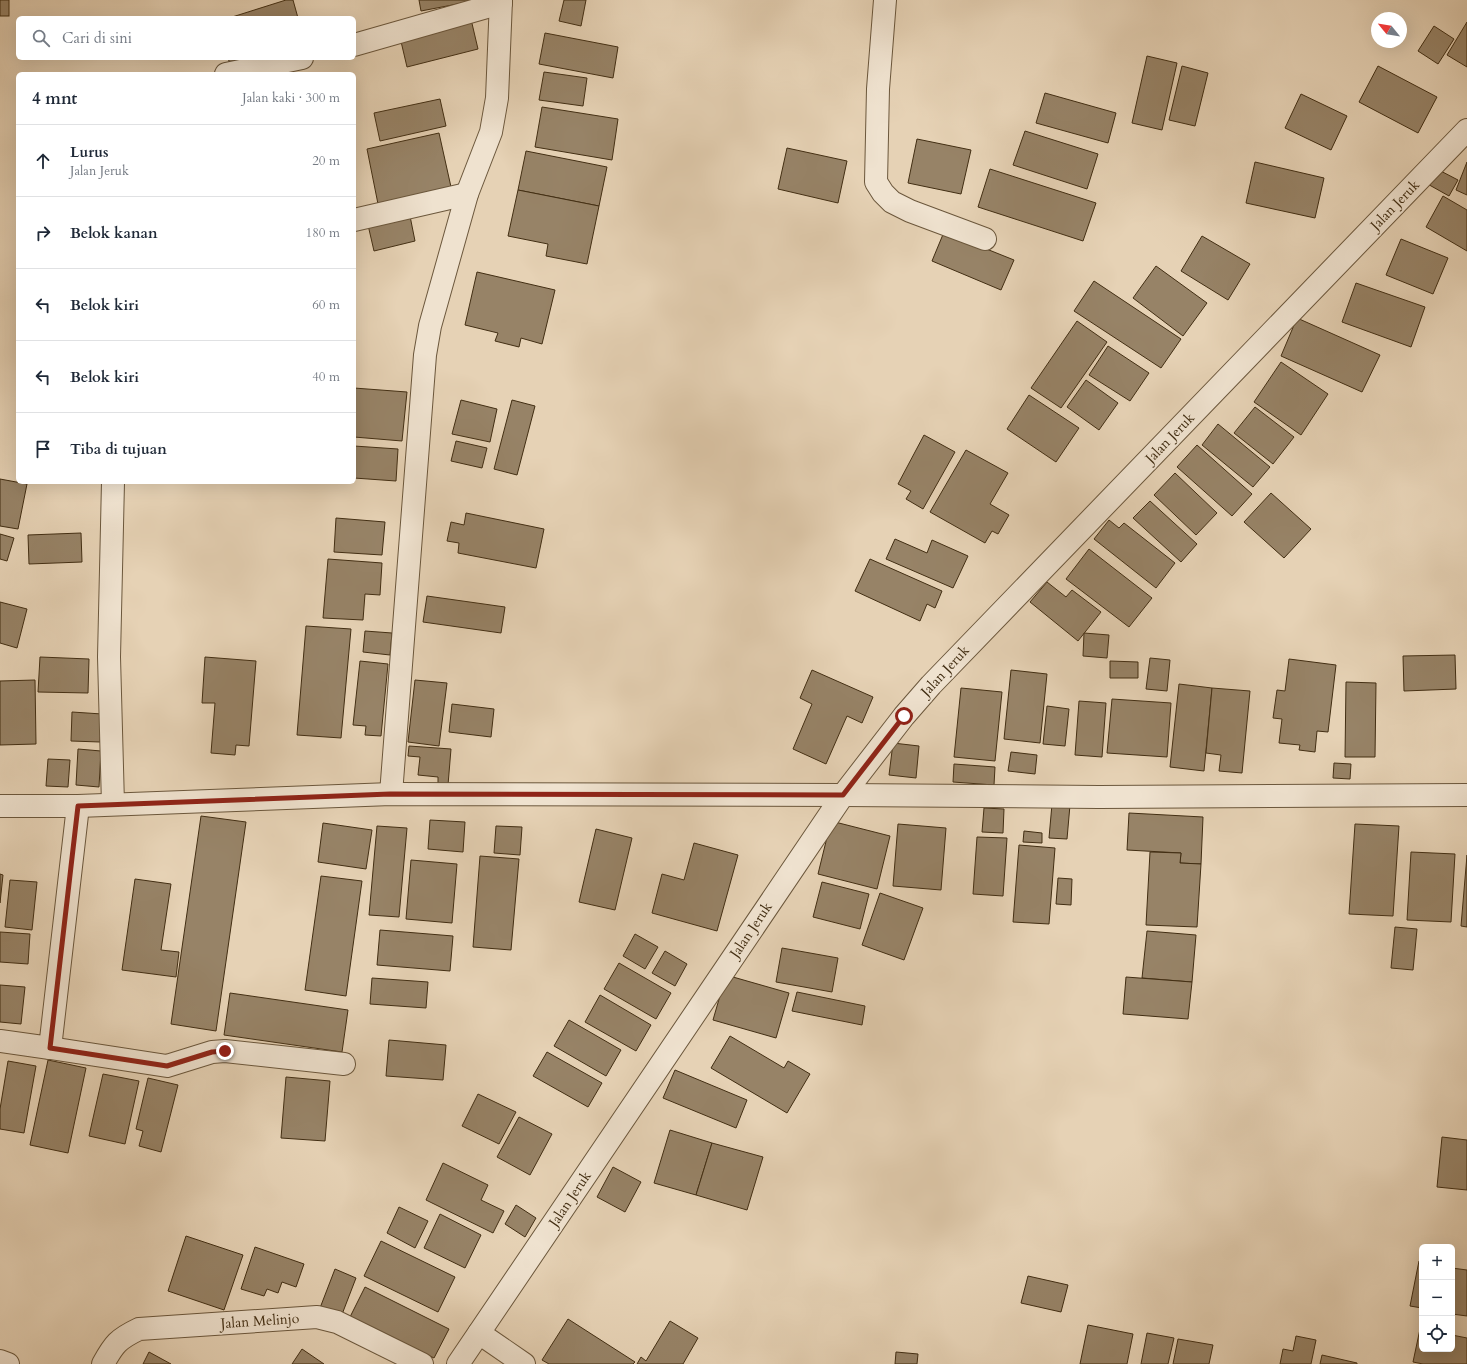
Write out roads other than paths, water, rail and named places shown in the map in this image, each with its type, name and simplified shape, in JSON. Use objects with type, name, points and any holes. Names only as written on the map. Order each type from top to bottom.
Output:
[{"type":"street","points":[[885,0],[878,89],[876,182],[883,193],[892,202],[910,211],[985,239]]},
{"type":"street","points":[[356,44],[501,2],[496,98],[491,132],[467,194],[432,319],[425,355],[390,794]]},
{"type":"street","points":[[236,72],[292,60]]},
{"type":"street","name":"Jalan Jeruk","points":[[458,1364],[843,795],[904,716],[931,685],[1467,130]]},
{"type":"street","points":[[356,220],[467,194]]},
{"type":"street","points":[[113,484],[108,657],[113,804]]},
{"type":"street","points":[[0,806],[78,806],[390,794],[1091,797],[1467,795]]},
{"type":"street","points":[[50,1048],[78,806]]},
{"type":"street","points":[[0,1041],[167,1066],[212,1052],[225,1051],[344,1064]]},
{"type":"street","name":"Jalan Melinjo","points":[[103,1364],[113,1346],[124,1336],[139,1329],[317,1317],[337,1322],[422,1364]]},
{"type":"street","points":[[479,1333],[524,1364]]},
{"type":"street","points":[[0,1361],[8,1364]]}]
